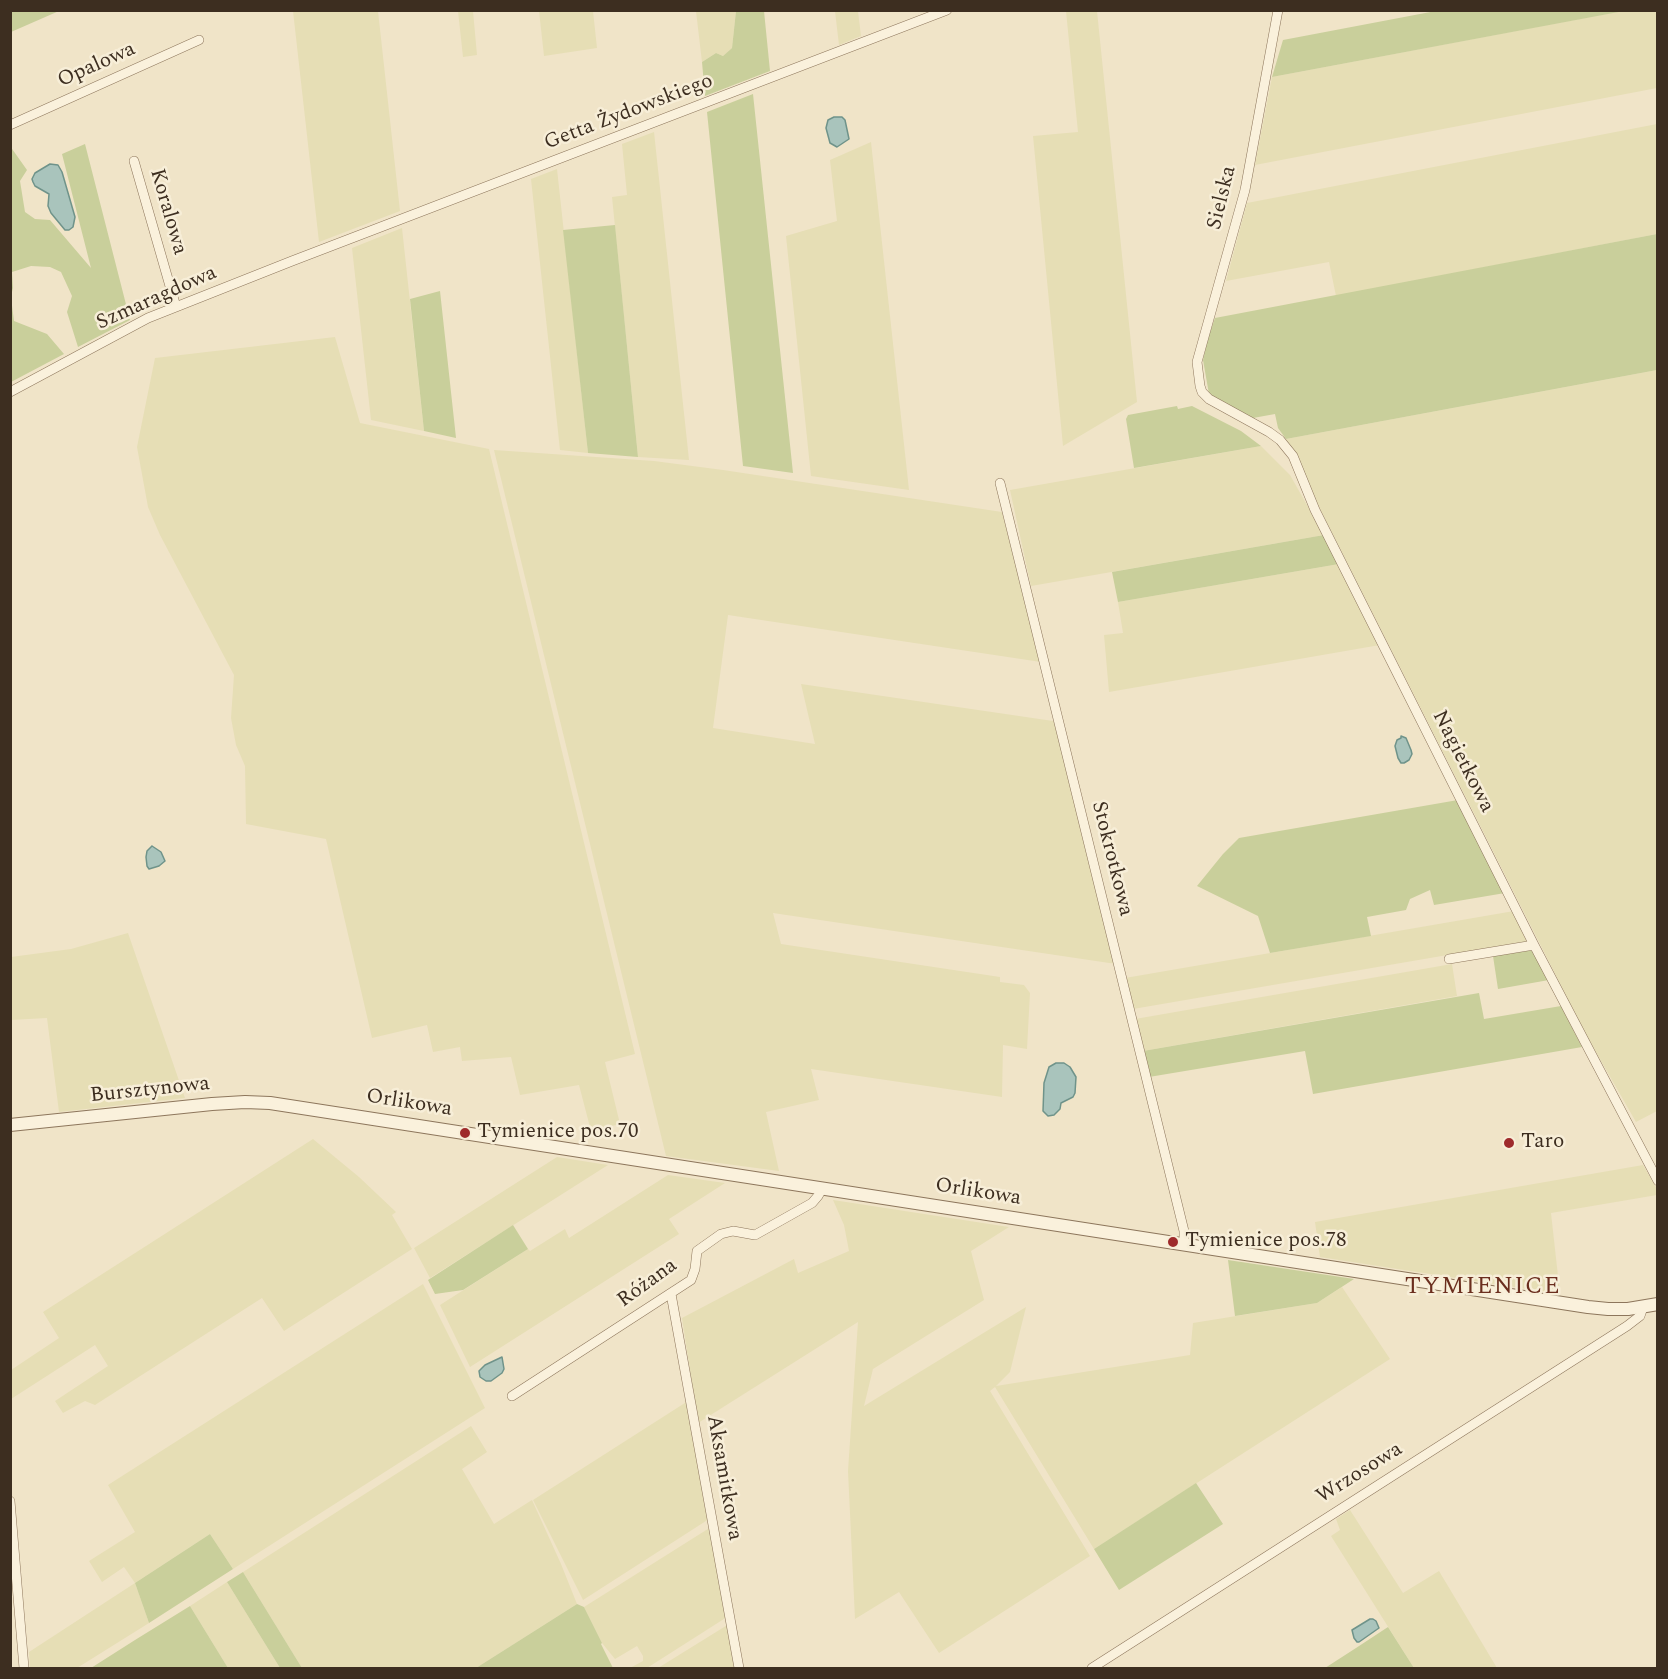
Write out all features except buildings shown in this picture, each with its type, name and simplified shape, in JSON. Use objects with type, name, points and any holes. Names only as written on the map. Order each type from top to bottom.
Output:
[{"type":"street","name":"Getta Żydowskiego","points":[[324,249],[947,10]]},
{"type":"street","name":"Sielska","points":[[1202,392],[1197,362],[1245,190],[1278,10]]},
{"type":"street","name":"Opalowa","points":[[10,124],[199,40]]},
{"type":"street","name":"Koralowa","points":[[134,161],[176,307]]},
{"type":"street","name":"Szmaragdowa","points":[[10,392],[148,318],[324,249]]},
{"type":"street","name":"Nagietkowa","points":[[1202,392],[1209,399],[1281,440],[1293,456],[1311,502],[1534,945],[1658,1181]]},
{"type":"street","name":"Stokrotkowa","points":[[1000,483],[1184,1231],[1184,1244]]},
{"type":"street","points":[[1449,959],[1534,945]]},
{"type":"street","name":"Bursztynowa","points":[[10,1125],[212,1104],[245,1102],[294,1106]]},
{"type":"street","name":"Orlikowa","points":[[294,1106],[1588,1307],[1608,1309],[1658,1304]]},
{"type":"street","name":"Różana","points":[[512,1396],[691,1280],[697,1251],[722,1234],[733,1231],[755,1235],[812,1203],[822,1189]]},
{"type":"street","name":"Aksamitkowa","points":[[670,1294],[739,1668]]},
{"type":"street","name":"Wrzosowa","points":[[1092,1668],[1627,1326],[1640,1316],[1643,1307]]},
{"type":"street","points":[[10,1501],[24,1668]]},
{"type":"shaded area","points":[[1627,10],[1657,11],[1657,88],[1255,165],[1272,77]]},
{"type":"shaded area","points":[[293,11],[378,11],[400,211],[319,242]]},
{"type":"shaded area","points":[[458,11],[473,11],[477,55],[463,57]]},
{"type":"shaded area","points":[[539,11],[593,11],[597,48],[544,56]]},
{"type":"shaded area","points":[[696,11],[736,11],[732,48],[723,56],[716,53],[702,62]]},
{"type":"shaded area","points":[[835,11],[858,11],[861,36],[839,45]]},
{"type":"shaded area","points":[[1066,11],[1097,11],[1137,402],[1063,446],[1033,136],[1078,132]]},
{"type":"shaded area","points":[[1657,124],[1657,234],[1336,296],[1329,262],[1226,281],[1247,203]]},
{"type":"shaded area","points":[[654,132],[689,460],[638,457],[612,197],[627,195],[622,144]]},
{"type":"shaded area","points":[[871,142],[909,490],[811,476],[786,236],[837,221],[830,160]]},
{"type":"shaded area","points":[[557,169],[588,453],[560,450],[531,179]]},
{"type":"shaded area","points":[[402,228],[424,431],[371,420],[352,248]]},
{"type":"shaded area","points":[[335,337],[360,423],[489,449],[635,1054],[605,1062],[620,1124],[591,1131],[579,1085],[520,1095],[511,1057],[462,1061],[460,1047],[433,1052],[427,1025],[372,1038],[326,839],[246,824],[245,766],[236,745],[231,718],[234,675],[160,535],[148,507],[137,447],[155,358]]},
{"type":"shaded area","points":[[1657,370],[1657,1111],[1636,1122],[1585,1033],[1286,439]]},
{"type":"shaded area","points":[[1261,446],[1290,475],[1324,535],[1031,586],[1010,490]]},
{"type":"shaded area","points":[[494,450],[654,461],[1002,512],[1041,662],[728,615],[713,728],[815,744],[801,684],[1053,721],[1057,728],[1116,964],[773,913],[781,944],[1000,977],[1000,982],[1024,985],[1030,993],[1027,1049],[1003,1045],[1002,1097],[811,1069],[819,1100],[766,1112],[779,1171],[666,1156]]},
{"type":"shaded area","points":[[1339,564],[1380,645],[1109,692],[1104,635],[1123,633],[1118,602]]},
{"type":"shaded area","points":[[1514,911],[1529,941],[1133,1009],[1125,978]]},
{"type":"shaded area","points":[[128,933],[185,1098],[59,1112],[47,1018],[11,1020],[11,957],[71,949]]},
{"type":"shaded area","points":[[1452,964],[1457,996],[1143,1051],[1135,1019]]},
{"type":"shaded area","points":[[313,1139],[359,1177],[396,1212],[392,1215],[412,1249],[284,1331],[262,1298],[95,1405],[85,1401],[63,1413],[55,1401],[108,1366],[95,1345],[11,1399],[11,1370],[59,1338],[43,1312]]},
{"type":"shaded area","points":[[557,1157],[608,1165],[430,1278],[414,1248]]},
{"type":"shaded area","points":[[1643,1165],[1657,1189],[1657,1195],[1551,1213],[1560,1294],[1320,1257],[1315,1222]]},
{"type":"shaded area","points":[[668,1175],[725,1183],[669,1219],[679,1234],[470,1367],[440,1305],[528,1249],[530,1251],[565,1229],[569,1238]]},
{"type":"shaded area","points":[[833,1200],[1009,1227],[971,1251],[984,1300],[873,1369],[864,1406],[1026,1307],[1010,1372],[996,1386],[1190,1355],[1193,1323],[1317,1303],[1342,1287],[1390,1359],[1094,1549],[995,1387],[990,1391],[1090,1556],[939,1653],[899,1592],[855,1619],[848,1471],[858,1322],[698,1423],[682,1318],[794,1259],[798,1273],[849,1251],[844,1225]]},
{"type":"shaded area","points":[[423,1284],[485,1408],[233,1569],[210,1534],[135,1583],[124,1567],[102,1582],[89,1561],[135,1532],[108,1485]]},
{"type":"shaded area","points":[[688,1401],[709,1519],[583,1600],[533,1500]]},
{"type":"shaded area","points":[[471,1426],[487,1452],[462,1469],[494,1524],[532,1500],[577,1604],[476,1668],[302,1668],[243,1572]]},
{"type":"shaded area","points":[[1350,1510],[1403,1593],[1439,1571],[1497,1668],[1414,1668],[1331,1536],[1340,1530],[1336,1519]]},
{"type":"shaded area","points":[[711,1527],[727,1617],[647,1668],[630,1668],[643,1661],[643,1656],[637,1646],[615,1659],[602,1643],[584,1607]]},
{"type":"shaded area","points":[[227,1582],[280,1668],[228,1668],[190,1606]]},
{"type":"shaded area","points":[[135,1583],[149,1623],[77,1668],[30,1668],[29,1652]]},
{"type":"shaded area","points":[[729,1624],[737,1668],[658,1668]]},
{"type":"green space","points":[[11,10],[59,10],[59,11],[11,32]]},
{"type":"green space","points":[[1441,10],[1624,11],[1272,77],[1283,40]]},
{"type":"green space","points":[[736,11],[764,11],[770,71],[705,96],[702,62],[716,53],[723,56],[732,48]]},
{"type":"green space","points":[[753,94],[793,473],[743,466],[707,112]]},
{"type":"green space","points":[[85,144],[130,320],[78,347],[67,312],[72,296],[61,272],[50,267],[31,266],[12,272],[11,296],[10,146],[27,170],[20,181],[25,212],[35,219],[50,220],[91,268],[62,154]]},
{"type":"green space","points":[[615,225],[638,457],[588,453],[563,230]]},
{"type":"green space","points":[[1657,234],[1657,370],[1286,439],[1278,428],[1275,414],[1253,418],[1209,394],[1203,360],[1215,318]]},
{"type":"green space","points":[[440,291],[456,438],[424,431],[410,299]]},
{"type":"green space","points":[[11,298],[14,321],[47,334],[64,354],[11,382]]},
{"type":"green space","points":[[1177,406],[1178,409],[1192,406],[1241,431],[1261,446],[1134,468],[1126,419],[1128,415]]},
{"type":"green space","points":[[1324,535],[1339,564],[1118,602],[1112,572]]},
{"type":"green space","points":[[1458,800],[1505,893],[1434,905],[1430,890],[1410,899],[1406,910],[1367,917],[1371,936],[1270,953],[1258,916],[1197,886],[1239,838]]},
{"type":"green space","points":[[1533,950],[1549,980],[1498,989],[1493,956]]},
{"type":"green space","points":[[1479,993],[1484,1019],[1561,1006],[1582,1047],[1313,1094],[1305,1051],[1149,1077],[1143,1051]]},
{"type":"green space","points":[[513,1225],[528,1249],[463,1290],[435,1294],[428,1280]]},
{"type":"green space","points":[[1228,1260],[1354,1279],[1317,1303],[1235,1316]]},
{"type":"green space","points":[[1196,1483],[1223,1524],[1119,1590],[1094,1549]]},
{"type":"green space","points":[[210,1534],[233,1569],[149,1623],[135,1583]]},
{"type":"green space","points":[[243,1572],[302,1668],[280,1668],[227,1582]]},
{"type":"green space","points":[[577,1604],[584,1607],[613,1668],[476,1668]]},
{"type":"green space","points":[[190,1606],[228,1668],[91,1668],[135,1640]]},
{"type":"green space","points":[[1388,1627],[1414,1668],[1325,1668],[1356,1648]]},
{"type":"water","points":[[842,117],[845,120],[849,139],[837,147],[830,143],[826,128],[828,120]]},
{"type":"water","points":[[50,164],[58,165],[62,172],[75,217],[73,227],[69,230],[65,230],[51,213],[48,206],[49,194],[35,186],[32,179],[35,173]]},
{"type":"water","points":[[1401,736],[1406,738],[1412,754],[1404,763],[1401,763],[1398,758],[1395,746]]},
{"type":"water","points":[[152,846],[161,852],[165,861],[149,869],[146,857],[147,851]]},
{"type":"water","points":[[1056,1063],[1064,1063],[1070,1067],[1076,1077],[1075,1093],[1073,1097],[1061,1103],[1060,1109],[1054,1115],[1048,1116],[1043,1111],[1044,1083],[1049,1067]]},
{"type":"water","points":[[502,1357],[504,1369],[502,1373],[491,1381],[480,1377],[479,1371],[485,1365]]},
{"type":"water","points":[[1370,1619],[1376,1621],[1379,1628],[1357,1642],[1352,1630]]},
{"type":"place","name":"Tymienice pos.70","points":[[465,1133]]},
{"type":"place","name":"Taro","points":[[1509,1143]]},
{"type":"place","name":"Tymienice pos.78","points":[[1173,1242]]},
{"type":"district","name":"TYMIENICE","points":[[1483,1288]]}]
